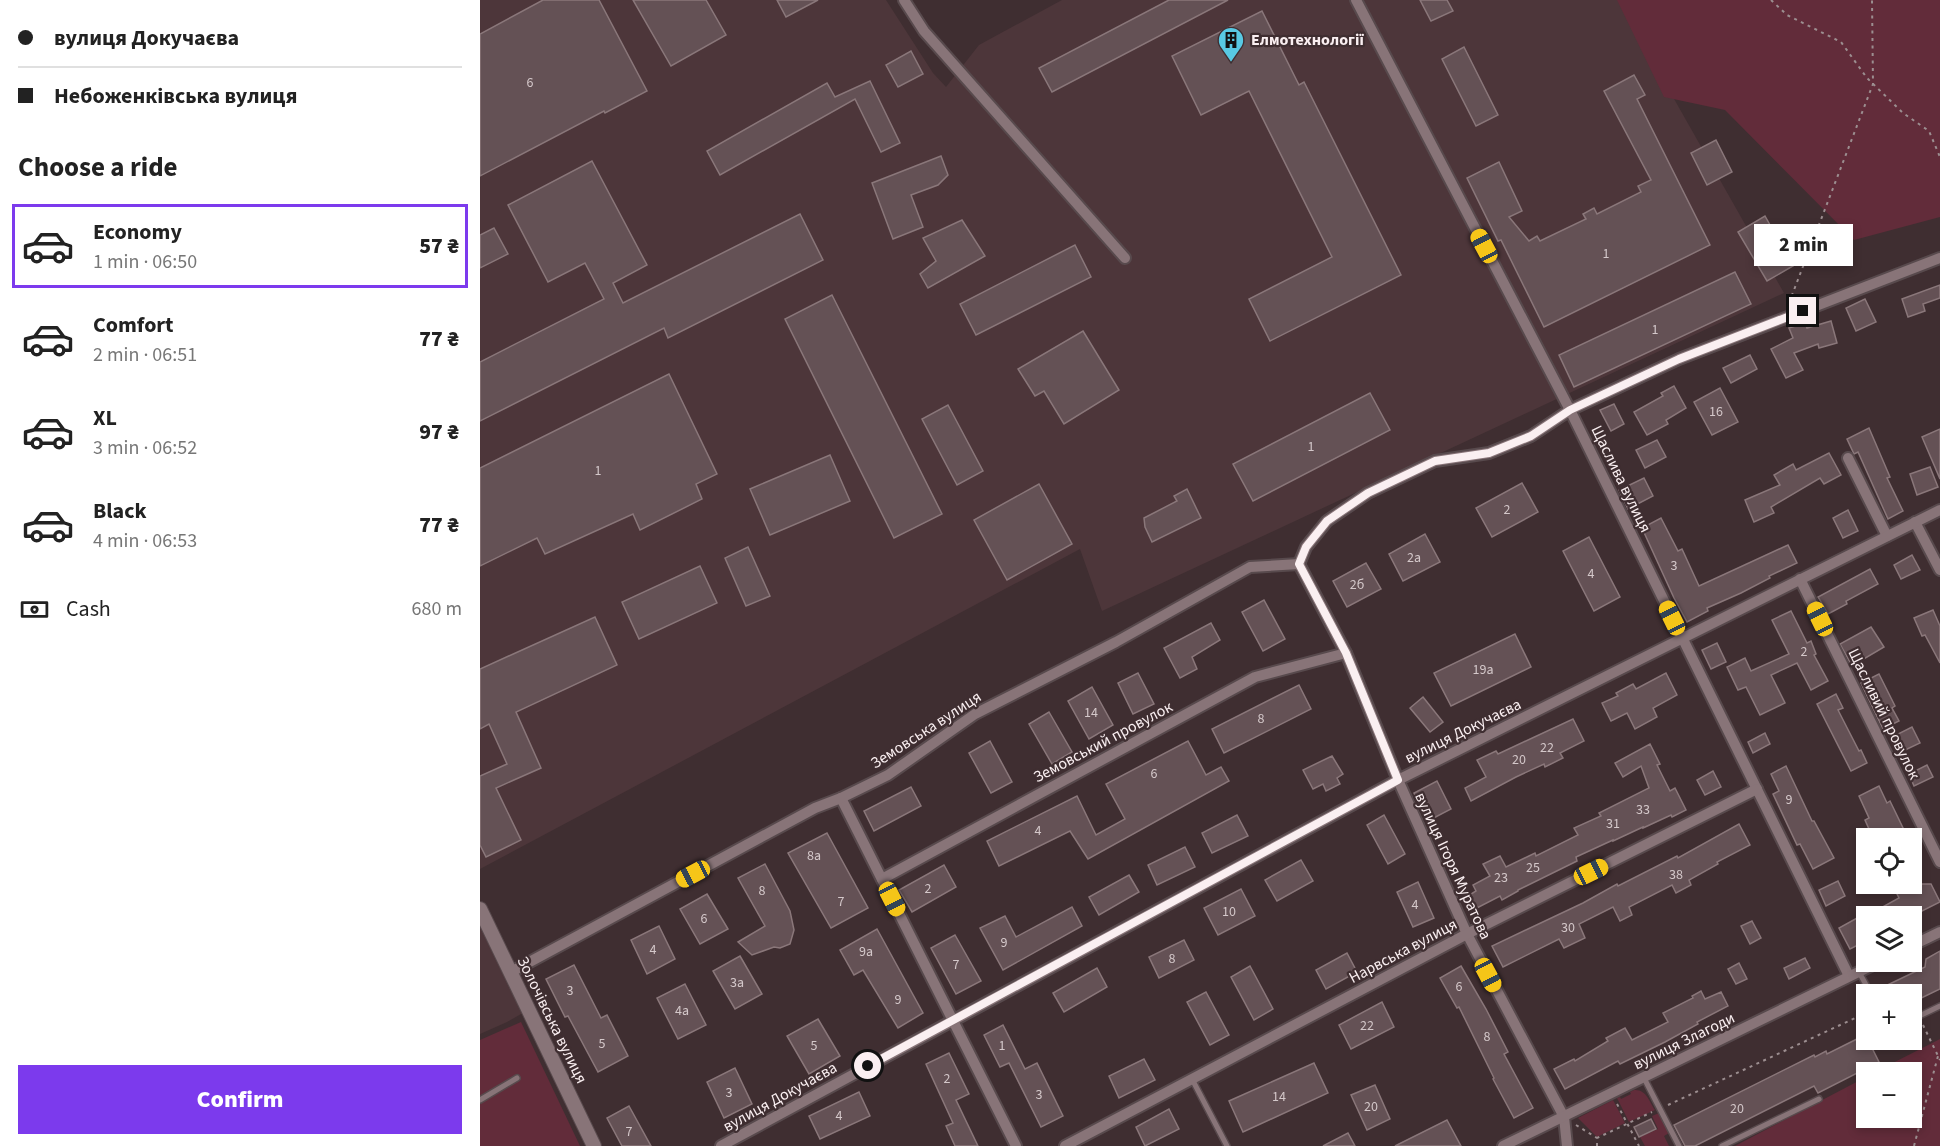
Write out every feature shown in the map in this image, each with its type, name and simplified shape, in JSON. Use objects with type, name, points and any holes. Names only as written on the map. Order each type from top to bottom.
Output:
[{"type":"street","points":[[904,0],[924,31],[1125,258]]},
{"type":"street","name":"Щаслива вулиця","points":[[1356,0],[1570,410],[1757,789],[1854,974]]},
{"type":"street","points":[[1299,564],[1306,547],[1327,521],[1368,493],[1435,461],[1489,453],[1531,436],[1570,410],[1679,359],[1940,258]]},
{"type":"street","points":[[1848,458],[1887,536]]},
{"type":"street","name":"вулиця Докучаєва","points":[[721,1146],[1398,780],[1940,510]]},
{"type":"street","points":[[1915,522],[1940,570]]},
{"type":"street","name":"вулиця Ігоря Муратова","points":[[1299,564],[1346,653],[1398,780],[1467,934],[1564,1117],[1567,1146]]},
{"type":"street","name":"Земовська вулиця","points":[[511,972],[815,808],[888,775],[975,714],[1116,642],[1250,567],[1299,564]]},
{"type":"street","name":"Щасливий провулок","points":[[1800,579],[1940,862]]},
{"type":"street","name":"Земовський провулок","points":[[882,879],[1255,677],[1346,653]]},
{"type":"street","name":"Нарвська вулиця","points":[[1065,1146],[1467,934],[1757,789]]},
{"type":"street","points":[[841,798],[1016,1146]]},
{"type":"street","name":"Золочівська вулиця","points":[[480,909],[594,1146]]},
{"type":"street","points":[[1922,941],[1940,932]]},
{"type":"street","name":"вулиця Злагоди","points":[[1503,1146],[1858,972]]},
{"type":"lane","points":[[1854,974],[1862,984]]},
{"type":"lane","points":[[1922,1015],[1940,1006]]},
{"type":"lane","points":[[480,1100],[516,1078]]},
{"type":"lane","points":[[1644,1078],[1679,1146]]},
{"type":"lane","points":[[1192,1079],[1227,1146]]},
{"type":"lane","points":[[1722,1146],[1819,1099]]},
{"type":"path","points":[[1771,0],[1787,15],[1841,42],[1873,84],[1903,113],[1929,131],[1940,157]]},
{"type":"path","points":[[1783,319],[1873,84],[1872,0]]},
{"type":"path","points":[[1597,1138],[1856,1018]]},
{"type":"path","points":[[1922,1024],[1940,1060]]},
{"type":"path","points":[[1914,1146],[1939,1055]]},
{"type":"path","points":[[1612,1094],[1639,1146]]},
{"type":"path","points":[[1564,1117],[1597,1138]]},
{"type":"path","points":[[1597,1138],[1597,1146]]},
{"type":"shaded area","points":[[480,0],[886,0],[933,73],[946,87],[979,45],[1062,0],[1618,0],[1784,293],[1102,611],[1080,549],[480,869]]},
{"type":"shaded area","points":[[1617,0],[1940,0],[1940,217],[1854,240],[1725,110],[1664,97]]},
{"type":"shaded area","points":[[480,909],[528,1010],[480,1034]]},
{"type":"shaded area","points":[[521,1022],[580,1146],[480,1146],[480,1040]]},
{"type":"shaded area","points":[[1940,1039],[1940,1146],[1735,1146],[1856,1082],[1856,1128],[1922,1128],[1922,1062],[1895,1062]]},
{"type":"shaded area","points":[[1634,1090],[1642,1091],[1655,1110],[1629,1122],[1617,1098],[1621,1099]]},
{"type":"shaded area","points":[[1613,1100],[1625,1123],[1597,1137],[1578,1118]]},
{"type":"shaded area","points":[[1659,1113],[1669,1133],[1664,1136],[1669,1146],[1645,1146],[1640,1137],[1658,1129],[1652,1116]]},
{"type":"building","points":[[543,0],[599,0],[647,91],[480,176],[480,34]]},
{"type":"building","points":[[633,0],[706,0],[726,35],[671,66]]},
{"type":"building","points":[[777,0],[818,0],[786,17]]},
{"type":"building","points":[[1169,0],[1228,0],[1052,92],[1039,68]]},
{"type":"building","points":[[1420,0],[1447,0],[1453,11],[1431,21]]},
{"type":"building","points":[[1262,11],[1299,85],[1304,82],[1401,275],[1270,341],[1249,299],[1332,257],[1249,91],[1201,115],[1172,56]]},
{"type":"building","points":[[1464,47],[1498,115],[1476,126],[1442,59]]},
{"type":"building","points":[[911,51],[923,74],[898,87],[886,65]]},
{"type":"building","points":[[1634,75],[1645,95],[1637,99],[1710,245],[1544,327],[1467,178],[1499,162],[1522,211],[1509,217],[1529,241],[1537,236],[1540,241],[1586,219],[1583,214],[1594,208],[1597,214],[1641,192],[1638,186],[1651,180],[1604,91]]},
{"type":"building","points":[[870,81],[900,143],[881,152],[855,99],[720,175],[707,151],[827,83],[835,97]]},
{"type":"building","points":[[1716,140],[1732,172],[1707,185],[1691,153]]},
{"type":"building","points":[[941,156],[948,175],[938,185],[911,195],[923,227],[893,239],[872,183]]},
{"type":"building","points":[[592,161],[647,265],[613,283],[623,303],[800,214],[823,260],[668,338],[664,328],[480,421],[480,362],[604,299],[585,263],[548,282],[508,205]]},
{"type":"building","points":[[1765,216],[1793,266],[1767,281],[1738,232]]},
{"type":"building","points":[[962,220],[985,256],[928,288],[920,274],[936,261],[923,238]]},
{"type":"building","points":[[494,228],[508,254],[480,268],[480,235]]},
{"type":"building","points":[[1075,245],[1091,277],[976,335],[960,304]]},
{"type":"building","points":[[1735,272],[1751,304],[1574,387],[1559,355]]},
{"type":"building","points":[[1940,285],[1940,298],[1923,304],[1925,311],[1908,317],[1902,299]]},
{"type":"building","points":[[832,295],[942,514],[894,538],[785,319]]},
{"type":"building","points":[[1865,299],[1876,322],[1856,331],[1846,308]]},
{"type":"building","points":[[1831,321],[1837,343],[1819,348],[1818,344],[1794,353],[1803,370],[1786,378],[1771,349],[1793,338],[1789,328],[1805,323],[1807,328]]},
{"type":"building","points":[[1083,331],[1119,390],[1064,424],[1044,391],[1035,396],[1018,369]]},
{"type":"building","points":[[1750,355],[1757,369],[1731,383],[1723,368]]},
{"type":"building","points":[[669,374],[717,474],[696,484],[702,499],[640,530],[633,514],[545,554],[537,538],[480,566],[480,468]]},
{"type":"building","points":[[1674,386],[1686,408],[1666,420],[1668,424],[1647,435],[1634,412],[1663,396],[1661,393]]},
{"type":"building","points":[[1720,388],[1738,422],[1712,435],[1694,402]]},
{"type":"building","points":[[1370,393],[1390,430],[1253,501],[1233,464]]},
{"type":"building","points":[[1614,404],[1624,424],[1611,431],[1600,410]]},
{"type":"building","points":[[948,405],[983,471],[957,485],[922,419]]},
{"type":"building","points":[[1869,428],[1890,477],[1887,478],[1903,511],[1888,519],[1858,452],[1854,454],[1847,439]]},
{"type":"building","points":[[1940,429],[1940,479],[1922,437]]},
{"type":"building","points":[[1657,440],[1666,457],[1645,468],[1636,450]]},
{"type":"building","points":[[1829,453],[1841,475],[1824,484],[1820,478],[1771,507],[1774,513],[1754,522],[1745,500],[1780,485],[1774,475],[1793,464],[1796,470]]},
{"type":"building","points":[[830,455],[850,501],[770,535],[750,489]]},
{"type":"building","points":[[1930,467],[1938,487],[1917,495],[1910,474]]},
{"type":"building","points":[[1644,478],[1653,496],[1628,509],[1619,490]]},
{"type":"building","points":[[1522,483],[1538,512],[1492,537],[1476,508]]},
{"type":"building","points":[[1039,484],[1072,544],[1007,580],[974,520]]},
{"type":"building","points":[[1187,489],[1201,518],[1152,542],[1145,527],[1144,518],[1177,501],[1174,496]]},
{"type":"building","points":[[1848,510],[1858,531],[1843,538],[1833,518]]},
{"type":"building","points":[[1661,518],[1678,551],[1682,549],[1699,586],[1788,545],[1797,563],[1707,608],[1708,611],[1687,622],[1642,528]]},
{"type":"building","points":[[1425,534],[1440,562],[1403,581],[1389,554]]},
{"type":"building","points":[[1589,537],[1620,597],[1594,611],[1563,551]]},
{"type":"building","points":[[748,547],[770,596],[746,606],[725,558]]},
{"type":"building","points":[[1912,555],[1920,570],[1901,579],[1894,565]]},
{"type":"building","points":[[1366,563],[1381,589],[1347,607],[1333,581]]},
{"type":"building","points":[[700,566],[717,603],[639,639],[622,602]]},
{"type":"building","points":[[1870,569],[1878,584],[1846,601],[1847,604],[1828,614],[1818,597]]},
{"type":"building","points":[[1264,600],[1285,639],[1263,651],[1242,612]]},
{"type":"building","points":[[1933,610],[1940,626],[1940,663],[1925,635],[1922,636],[1914,618]]},
{"type":"building","points":[[1791,611],[1807,643],[1811,641],[1816,654],[1814,655],[1828,681],[1811,690],[1797,663],[1771,675],[1785,703],[1760,715],[1746,687],[1738,690],[1727,667],[1745,658],[1751,671],[1789,654],[1772,620]]},
{"type":"building","points":[[595,617],[617,665],[516,712],[541,768],[496,788],[521,840],[486,857],[480,845],[480,776],[507,764],[489,724],[480,729],[480,669]]},
{"type":"building","points":[[1211,623],[1220,640],[1192,657],[1197,669],[1180,678],[1164,648]]},
{"type":"building","points":[[1871,627],[1884,647],[1852,666],[1840,644]]},
{"type":"building","points":[[1515,634],[1531,667],[1451,706],[1434,673]]},
{"type":"building","points":[[1717,643],[1726,662],[1711,669],[1702,650]]},
{"type":"building","points":[[1138,673],[1154,704],[1133,714],[1118,683]]},
{"type":"building","points":[[1666,673],[1677,695],[1653,708],[1657,717],[1635,729],[1627,713],[1611,721],[1602,703],[1618,696],[1616,693],[1633,684],[1636,689]]},
{"type":"building","points":[[1879,674],[1895,706],[1892,708],[1899,721],[1883,729],[1861,683]]},
{"type":"building","points":[[1299,685],[1311,709],[1224,753],[1212,729]]},
{"type":"building","points":[[1092,687],[1113,725],[1089,739],[1068,701]]},
{"type":"building","points":[[1836,694],[1843,708],[1838,710],[1867,763],[1851,771],[1817,704]]},
{"type":"building","points":[[1423,697],[1443,722],[1430,732],[1410,708]]},
{"type":"building","points":[[1049,712],[1072,752],[1052,764],[1029,724]]},
{"type":"building","points":[[1573,719],[1584,741],[1560,753],[1563,758],[1516,777],[1471,801],[1465,788],[1486,777],[1477,760],[1496,751],[1498,754]]},
{"type":"building","points":[[1912,727],[1920,743],[1903,751],[1896,735]]},
{"type":"building","points":[[1765,733],[1770,744],[1753,753],[1748,742]]},
{"type":"building","points":[[990,741],[1012,782],[991,793],[969,753]]},
{"type":"building","points":[[1188,741],[1206,775],[1221,767],[1229,781],[1088,859],[1070,831],[999,866],[987,841],[1077,796],[1096,835],[1125,819],[1106,784]]},
{"type":"building","points":[[1650,744],[1670,791],[1675,788],[1686,810],[1576,857],[1577,861],[1502,900],[1500,896],[1475,909],[1468,896],[1476,891],[1473,885],[1490,876],[1483,864],[1500,856],[1506,867],[1535,853],[1536,856],[1578,835],[1574,828],[1601,816],[1599,813],[1649,788],[1641,766],[1623,777],[1615,763]]},
{"type":"building","points":[[1332,756],[1343,774],[1337,778],[1340,784],[1326,791],[1323,784],[1313,789],[1303,770]]},
{"type":"building","points":[[1927,765],[1933,777],[1914,786],[1909,774]]},
{"type":"building","points":[[1786,766],[1812,821],[1834,858],[1813,869],[1800,844],[1797,845],[1773,794],[1779,791],[1771,774]]},
{"type":"building","points":[[1713,771],[1721,787],[1705,795],[1697,780]]},
{"type":"building","points":[[1437,781],[1451,809],[1428,821],[1414,793]]},
{"type":"building","points":[[1879,786],[1887,803],[1890,801],[1903,828],[1869,828],[1865,820],[1869,818],[1859,796]]},
{"type":"building","points":[[911,787],[921,806],[874,831],[864,811]]},
{"type":"building","points":[[1237,815],[1248,836],[1212,853],[1202,833]]},
{"type":"building","points":[[1384,815],[1405,854],[1388,864],[1367,825]]},
{"type":"building","points":[[1739,824],[1750,845],[1689,880],[1691,885],[1676,893],[1672,885],[1629,907],[1632,915],[1620,921],[1613,907],[1579,924],[1585,938],[1564,948],[1559,939],[1503,967],[1492,946],[1583,903],[1617,884],[1618,886],[1677,856],[1678,858]]},
{"type":"building","points":[[827,833],[868,908],[831,928],[788,853]]},
{"type":"building","points":[[1185,847],[1195,867],[1157,885],[1148,865]]},
{"type":"building","points":[[1301,860],[1313,881],[1277,901],[1265,880]]},
{"type":"building","points":[[765,864],[790,911],[794,930],[790,944],[752,955],[738,942],[765,926],[738,878]]},
{"type":"building","points":[[944,865],[956,887],[912,912],[899,890]]},
{"type":"building","points":[[1129,875],[1139,892],[1099,915],[1089,897]]},
{"type":"building","points":[[1838,881],[1845,896],[1826,906],[1819,890]]},
{"type":"building","points":[[1418,882],[1434,918],[1413,927],[1397,892]]},
{"type":"building","points":[[1922,884],[1931,884],[1940,902],[1922,911],[1922,906],[1884,906],[1899,898],[1897,894],[1922,894]]},
{"type":"building","points":[[1241,889],[1255,916],[1218,935],[1204,908]]},
{"type":"building","points":[[707,894],[728,929],[700,944],[680,909]]},
{"type":"building","points":[[1072,907],[1082,926],[1003,970],[980,928],[1005,916],[1016,937]]},
{"type":"building","points":[[1856,919],[1856,946],[1850,949],[1839,928]]},
{"type":"building","points":[[1752,921],[1761,938],[1750,944],[1741,926]]},
{"type":"building","points":[[659,926],[675,959],[647,974],[631,940]]},
{"type":"building","points":[[877,929],[923,1013],[898,1028],[863,970],[854,975],[840,950]]},
{"type":"building","points":[[955,935],[981,981],[956,994],[931,948]]},
{"type":"building","points":[[1184,940],[1194,960],[1159,978],[1149,957]]},
{"type":"building","points":[[1940,951],[1940,989],[1922,998],[1922,984],[1890,984],[1915,972],[1922,972],[1926,959]]},
{"type":"building","points":[[1347,953],[1357,972],[1326,989],[1316,970]]},
{"type":"building","points":[[740,956],[762,994],[735,1009],[713,971]]},
{"type":"building","points":[[1805,958],[1810,968],[1789,979],[1784,968]]},
{"type":"building","points":[[1739,963],[1747,979],[1736,984],[1728,969]]},
{"type":"building","points":[[574,965],[601,1018],[607,1015],[628,1056],[598,1072],[568,1016],[565,1017],[546,979]]},
{"type":"building","points":[[1250,966],[1273,1009],[1254,1020],[1231,977]]},
{"type":"building","points":[[1461,966],[1508,1052],[1504,1054],[1533,1108],[1514,1118],[1459,1007],[1457,1008],[1440,978]]},
{"type":"building","points":[[1097,968],[1107,987],[1064,1012],[1053,993]]},
{"type":"building","points":[[685,984],[706,1025],[678,1039],[657,998]]},
{"type":"building","points":[[1701,991],[1705,999],[1721,992],[1728,1006],[1665,1042],[1620,1064],[1618,1061],[1565,1089],[1554,1069],[1574,1059],[1575,1061],[1608,1041],[1606,1038],[1625,1028],[1632,1040],[1668,1022],[1663,1013],[1693,998],[1692,996]]},
{"type":"building","points":[[1206,992],[1229,1035],[1210,1045],[1187,1002]]},
{"type":"building","points":[[1382,1002],[1394,1027],[1351,1049],[1339,1025]]},
{"type":"building","points":[[818,1019],[840,1056],[809,1074],[787,1036]]},
{"type":"building","points":[[1003,1025],[1025,1069],[1037,1063],[1063,1116],[1041,1127],[1009,1063],[1000,1067],[984,1035]]},
{"type":"building","points":[[1856,1040],[1856,1050],[1873,1050],[1879,1062],[1856,1062],[1856,1074],[1818,1093],[1814,1086],[1695,1146],[1685,1146],[1674,1125],[1814,1055],[1815,1057],[1826,1051],[1827,1054]]},
{"type":"building","points":[[949,1053],[969,1094],[956,1100],[978,1146],[955,1146],[946,1126],[953,1123],[926,1064]]},
{"type":"building","points":[[1144,1059],[1155,1080],[1119,1098],[1109,1076]]},
{"type":"building","points":[[1314,1063],[1328,1093],[1243,1132],[1229,1101]]},
{"type":"building","points":[[735,1068],[752,1104],[724,1118],[707,1082]]},
{"type":"building","points":[[1375,1085],[1390,1119],[1367,1130],[1351,1095]]},
{"type":"building","points":[[859,1092],[870,1116],[820,1139],[809,1116]]},
{"type":"building","points":[[629,1106],[651,1146],[622,1146],[607,1118]]},
{"type":"building","points":[[1169,1109],[1179,1129],[1145,1146],[1136,1127]]},
{"type":"building","points":[[1651,1119],[1656,1129],[1639,1137],[1634,1127]]},
{"type":"building","points":[[1447,1120],[1461,1146],[1395,1146]]},
{"type":"building","points":[[1348,1133],[1355,1146],[1323,1146]]},
{"type":"place","name":"Елмотехнології","points":[[1231,63]]},
{"type":"route","points":[[868,1066],[1398,780],[1346,653],[1299,564],[1306,547],[1327,521],[1368,493],[1435,461],[1489,453],[1531,436],[1570,410],[1679,359],[1803,311]]}]
